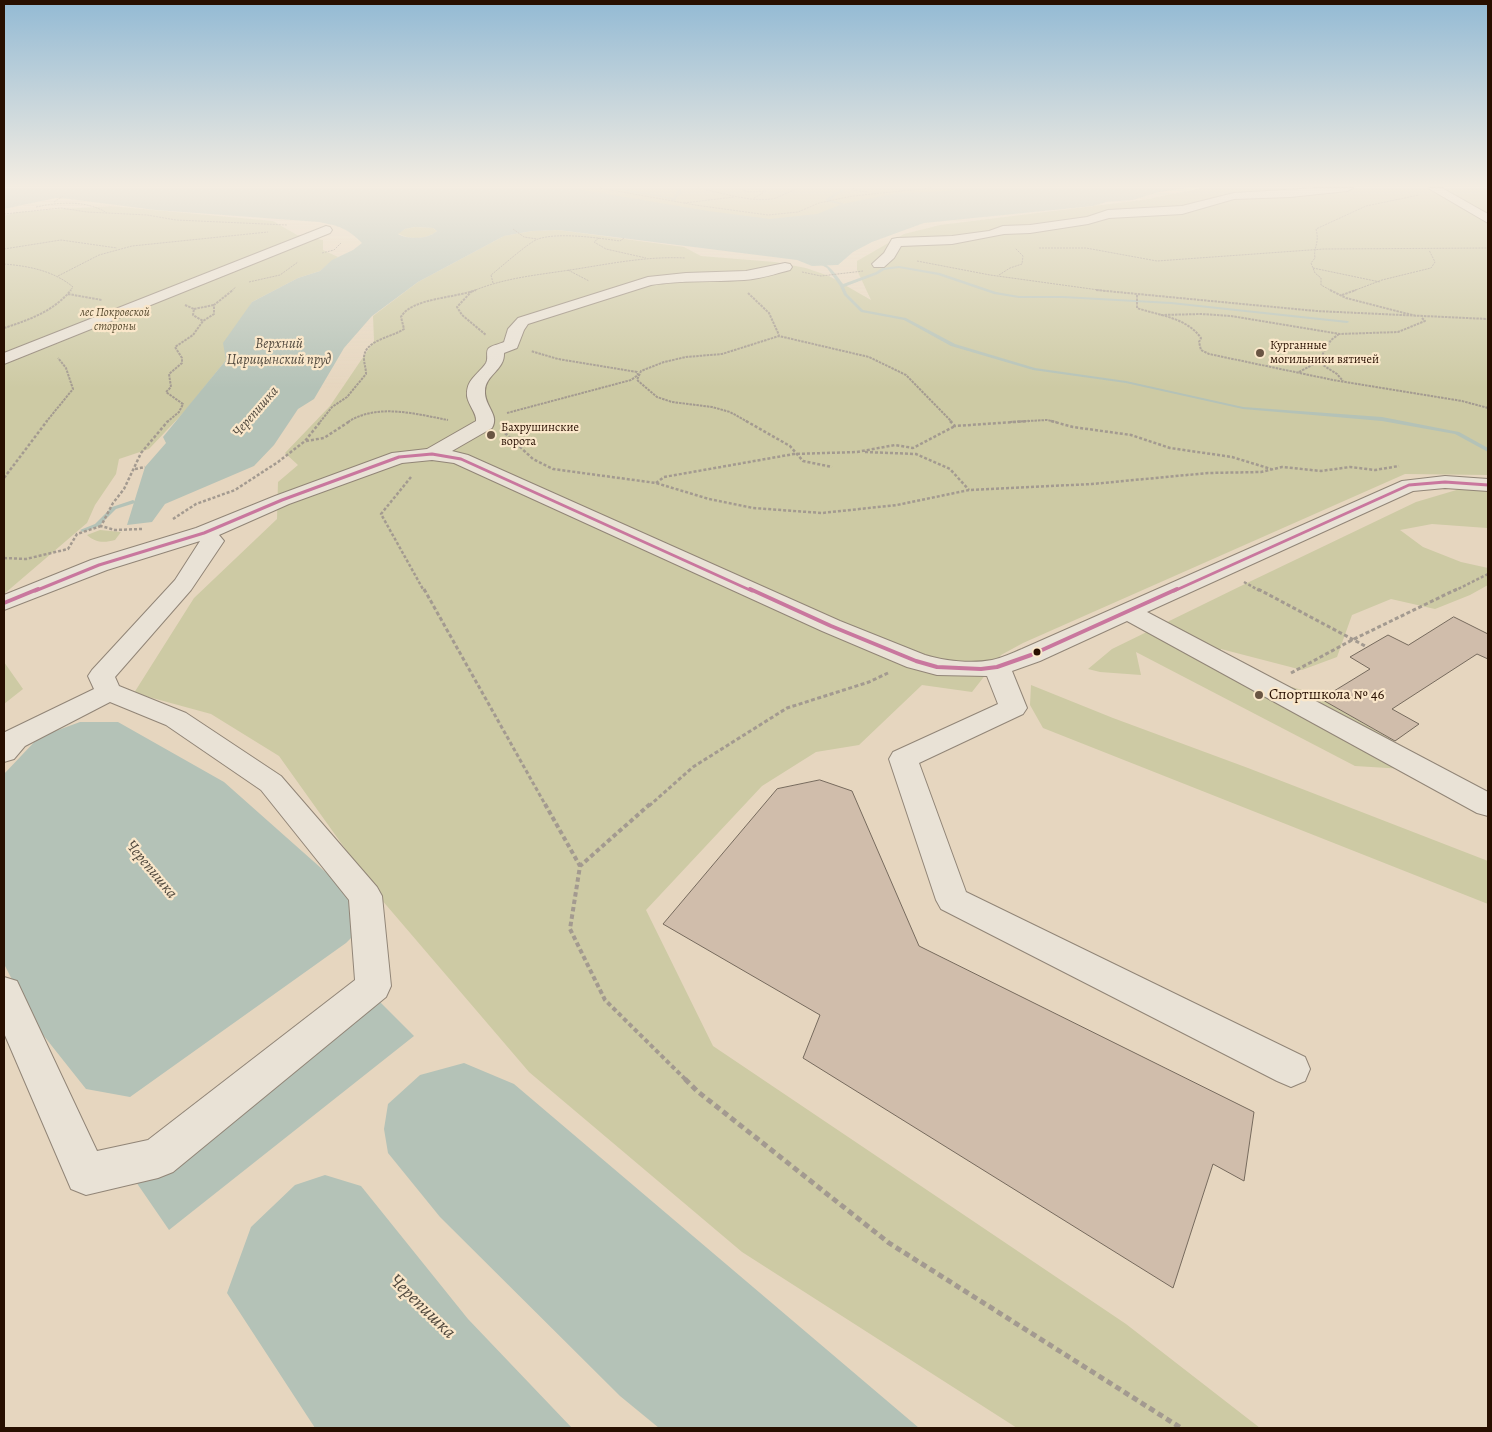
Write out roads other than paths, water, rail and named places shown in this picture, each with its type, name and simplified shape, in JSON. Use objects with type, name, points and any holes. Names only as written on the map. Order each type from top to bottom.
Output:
[{"type":"street","points":[[4,359],[265,255]]},
{"type":"street","points":[[884,259],[887,255]]},
{"type":"street","points":[[424,462],[484,424],[486,417],[480,412],[476,389],[478,381],[494,366],[496,357],[523,321],[629,288],[644,281],[670,276],[699,278],[751,274],[784,267]]},
{"type":"street","points":[[4,604],[99,565],[204,533],[282,500],[399,457],[424,462],[446,455],[461,459],[821,622],[916,661],[937,667],[961,670],[996,667],[1031,655],[1409,485],[1445,482],[1488,485]]},
{"type":"street","points":[[4,992],[86,1174],[158,1158],[373,986],[365,896],[271,782],[176,719],[109,692],[101,676],[183,585],[212,541],[204,533]]},
{"type":"street","points":[[1129,612],[1488,805]]},
{"type":"street","points":[[996,667],[1013,708],[902,760],[953,900],[1291,1069]]},
{"type":"street","points":[[4,752],[15,739],[109,692]]},
{"type":"water","points":[[343,255],[469,255],[418,282],[372,316],[344,348],[314,399],[298,409],[274,445],[254,466],[165,504],[152,522],[127,525],[145,467],[166,443],[163,437],[226,360],[223,343],[252,302],[298,278],[320,271],[332,260]]},
{"type":"water","points":[[756,255],[850,255],[838,265],[812,266],[797,260]]},
{"type":"water","name":"Черепишка","points":[[80,722],[118,722],[224,782],[348,892],[360,929],[346,943],[130,1097],[86,1089],[36,1026],[4,964],[4,774],[39,737]]},
{"type":"water","points":[[376,998],[414,1036],[169,1230],[134,1179]]},
{"type":"water","points":[[464,1063],[514,1084],[919,1428],[659,1428],[620,1396],[440,1217],[388,1153],[384,1129],[388,1104],[420,1075]]},
{"type":"water","name":"Черепишка","points":[[325,1175],[361,1186],[468,1319],[572,1428],[315,1428],[227,1293],[251,1227],[295,1185]]},
{"type":"waterway","points":[[819,262],[828,267],[842,286]]},
{"type":"waterway","points":[[842,286],[883,269],[899,267],[939,274],[995,293],[1019,297],[1063,297],[1171,303],[1347,322]]},
{"type":"waterway","points":[[842,286],[845,294],[862,311],[905,319],[953,345],[1035,369],[1126,382],[1243,408],[1382,419],[1457,433],[1488,450]]},
{"type":"waterway","points":[[83,530],[97,525],[114,508],[133,502]]},
{"type":"place","name":"Курганные могильники вятичей","points":[[1260,353]]},
{"type":"place","name":"Бахрушинские ворота","points":[[491,435]]},
{"type":"place","name":"Спортшкола № 46","points":[[1259,695]]},
{"type":"park label","name":"лес Покровской стороны","points":[[115,320]]},
{"type":"water label","name":"Верхний Царицынский пруд","points":[[279,354]]}]
